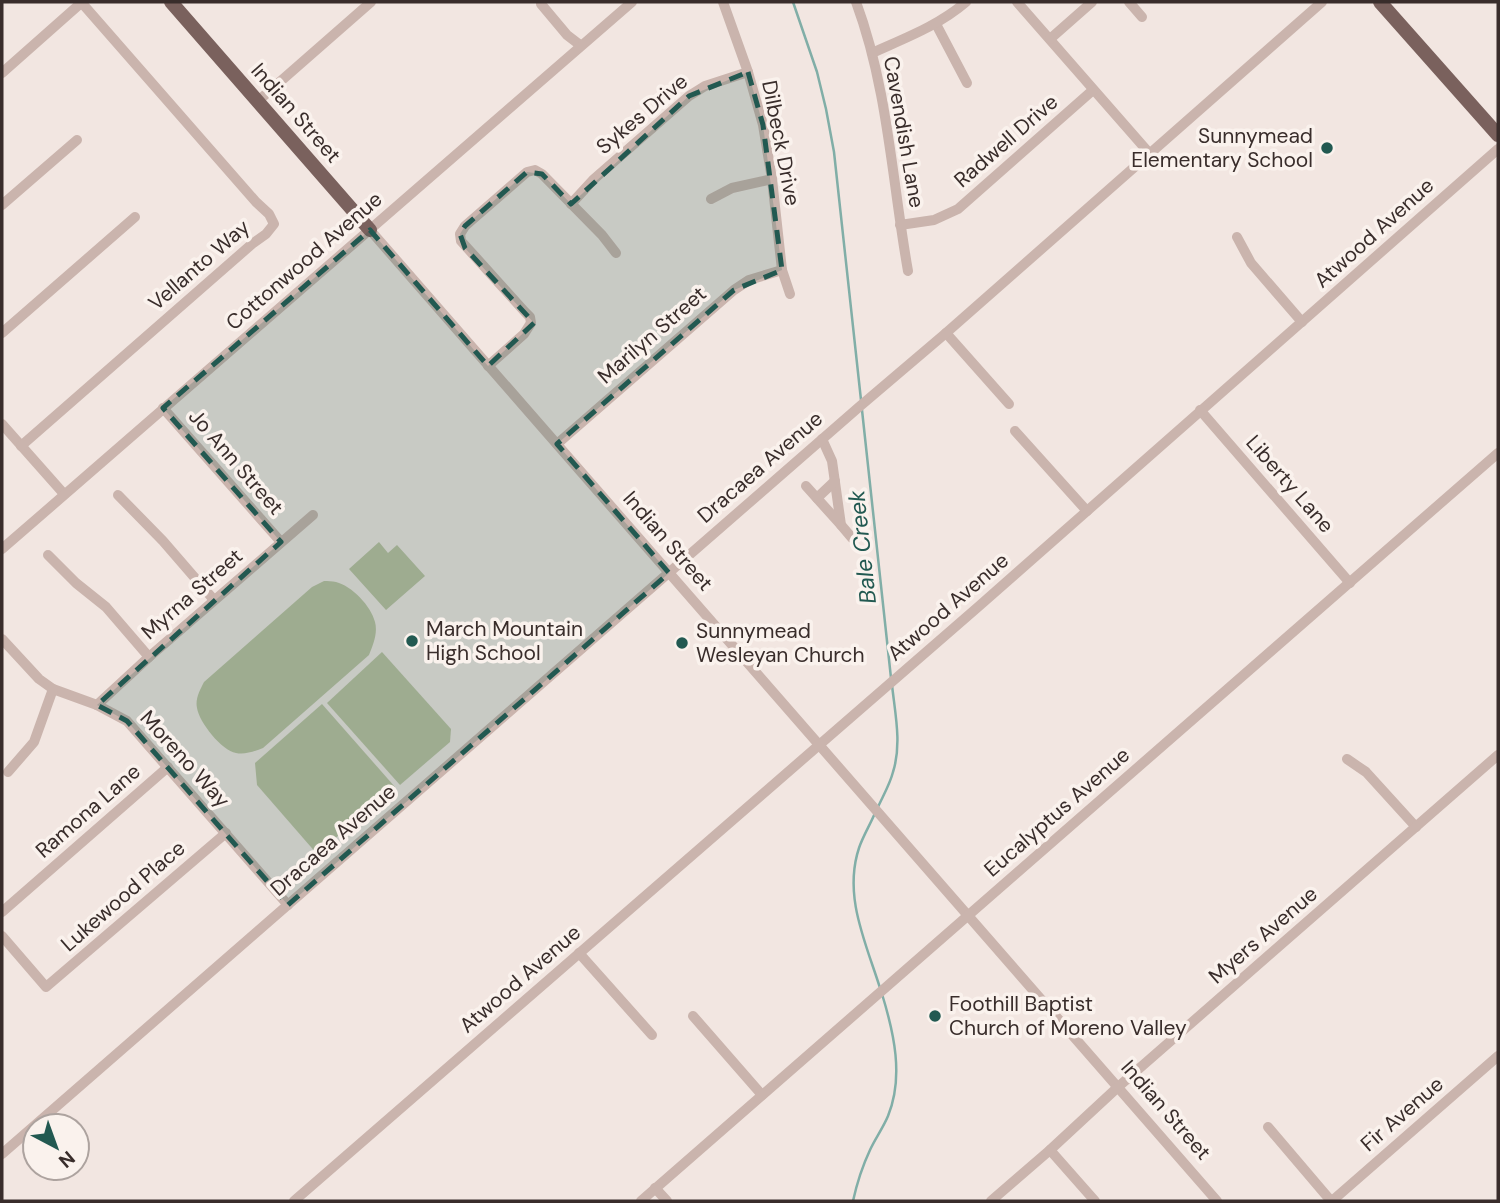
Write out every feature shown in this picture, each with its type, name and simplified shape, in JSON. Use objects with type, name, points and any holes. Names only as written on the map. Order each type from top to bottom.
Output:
[{"type":"main road","name":"Indian Street","points":[[171,2],[370,230]]},
{"type":"main road","points":[[1380,2],[1498,135]]},
{"type":"street","points":[[2,73],[81,2]]},
{"type":"street","name":"Vellanto Way","points":[[21,446],[266,234],[274,224],[269,214],[81,2]]},
{"type":"street","points":[[258,101],[370,2]]},
{"type":"street","points":[[541,2],[567,35],[580,46]]},
{"type":"street","name":"Cottonwood Avenue","points":[[2,549],[632,2]]},
{"type":"street","name":"Dilbeck Drive","points":[[723,2],[748,72],[763,125],[782,270],[790,294]]},
{"type":"street","name":"Cavendish Lane","points":[[856,2],[872,53],[891,145],[908,271]]},
{"type":"street","points":[[872,53],[936,24],[966,2]]},
{"type":"street","points":[[1017,2],[1150,154]]},
{"type":"street","points":[[1050,39],[1092,2]]},
{"type":"street","points":[[1129,2],[1142,17]]},
{"type":"street","name":"Dracaea Avenue","points":[[2,1154],[946,333],[1322,2]]},
{"type":"street","points":[[936,24],[967,82]]},
{"type":"street","name":"Sykes Drive","points":[[571,204],[603,171],[689,96],[705,86],[748,72]]},
{"type":"street","name":"Radwell Drive","points":[[900,225],[934,220],[958,209],[1093,90]]},
{"type":"street","points":[[2,205],[77,140]]},
{"type":"street","name":"Atwood Avenue","points":[[294,1201],[1087,511],[1498,149]]},
{"type":"street","points":[[488,366],[524,334],[531,323],[530,317],[461,242],[460,234],[465,226],[527,172],[535,170],[602,235],[616,253]]},
{"type":"street","points":[[711,199],[732,188],[772,179]]},
{"type":"street","points":[[2,333],[135,217]]},
{"type":"street","name":"Indian Street","points":[[370,230],[1217,1201]]},
{"type":"street","points":[[1237,237],[1251,263],[1302,323]]},
{"type":"street","name":"Marilyn Street","points":[[557,444],[734,290],[749,280],[782,270]]},
{"type":"street","points":[[946,333],[1009,404]]},
{"type":"street","name":"Jo Ann Street","points":[[163,408],[281,541]]},
{"type":"street","name":"Liberty Lane","points":[[1200,411],[1350,583]]},
{"type":"street","points":[[2,424],[64,494]]},
{"type":"street","points":[[1014,431],[1087,511]]},
{"type":"street","points":[[822,439],[832,461],[841,525]]},
{"type":"street","name":"Eucalyptus Avenue","points":[[641,1201],[1498,453]]},
{"type":"street","points":[[817,498],[835,481]]},
{"type":"street","points":[[806,485],[852,538]]},
{"type":"street","points":[[117,495],[163,541],[214,600]]},
{"type":"street","name":"Myrna Street","points":[[97,705],[313,514]]},
{"type":"street","points":[[48,555],[76,583],[106,607],[149,657]]},
{"type":"street","name":"Moreno Way","points":[[2,639],[38,679],[53,689],[97,705],[127,721],[288,905]]},
{"type":"street","points":[[8,772],[34,742],[53,689]]},
{"type":"street","name":"Myers Avenue","points":[[991,1201],[1498,755]]},
{"type":"street","points":[[1346,759],[1366,772],[1416,827]]},
{"type":"street","name":"Ramona Lane","points":[[2,912],[168,767]]},
{"type":"street","name":"Lukewood Place","points":[[2,936],[46,987],[226,833]]},
{"type":"street","points":[[579,953],[652,1035]]},
{"type":"street","points":[[693,1016],[762,1095]]},
{"type":"street","name":"Fir Avenue","points":[[1331,1201],[1498,1056]]},
{"type":"street","points":[[1268,1127],[1331,1201]]},
{"type":"street","points":[[1050,1150],[1095,1201]]},
{"type":"street","points":[[655,1188],[667,1201]]},
{"type":"highlighted area","points":[[748,72],[763,125],[782,270],[734,290],[557,444],[669,573],[288,905],[127,721],[97,705],[281,542],[163,408],[370,230],[488,366],[534,323],[465,248],[460,234],[465,226],[527,172],[542,174],[571,204],[689,96]]},
{"type":"green space","points":[[379,542],[388,553],[397,545],[425,576],[386,610],[349,569]]},
{"type":"green space","points":[[324,581],[342,584],[360,598],[369,610],[376,630],[369,655],[263,748],[243,753],[230,751],[212,735],[199,714],[197,701],[204,682],[312,587]]},
{"type":"green space","points":[[382,652],[451,729],[450,742],[400,785],[327,703]]},
{"type":"green space","points":[[322,704],[395,787],[317,854],[257,785],[255,763]]},
{"type":"waterway","name":"Bale Creek","points":[[793,2],[817,72],[834,152],[861,400]]},
{"type":"waterway","name":"Bale Creek","points":[[862,410],[891,678]]},
{"type":"waterway","name":"Bale Creek","points":[[878,807],[896,761],[897,729],[892,685]]},
{"type":"waterway","name":"Bale Creek","points":[[875,813],[859,848],[854,884],[858,919],[880,988]]},
{"type":"waterway","name":"Bale Creek","points":[[853,1201],[865,1163],[888,1116],[896,1086],[896,1055],[882,994]]},
{"type":"place","name":"Sunnymead Elementary School","points":[[1327,148]]},
{"type":"place","name":"March Mountain High School","points":[[412,641]]},
{"type":"place","name":"Sunnymead Wesleyan Church","points":[[682,643]]},
{"type":"place","name":"Foothill Baptist Church of Moreno Valley","points":[[935,1016]]}]
